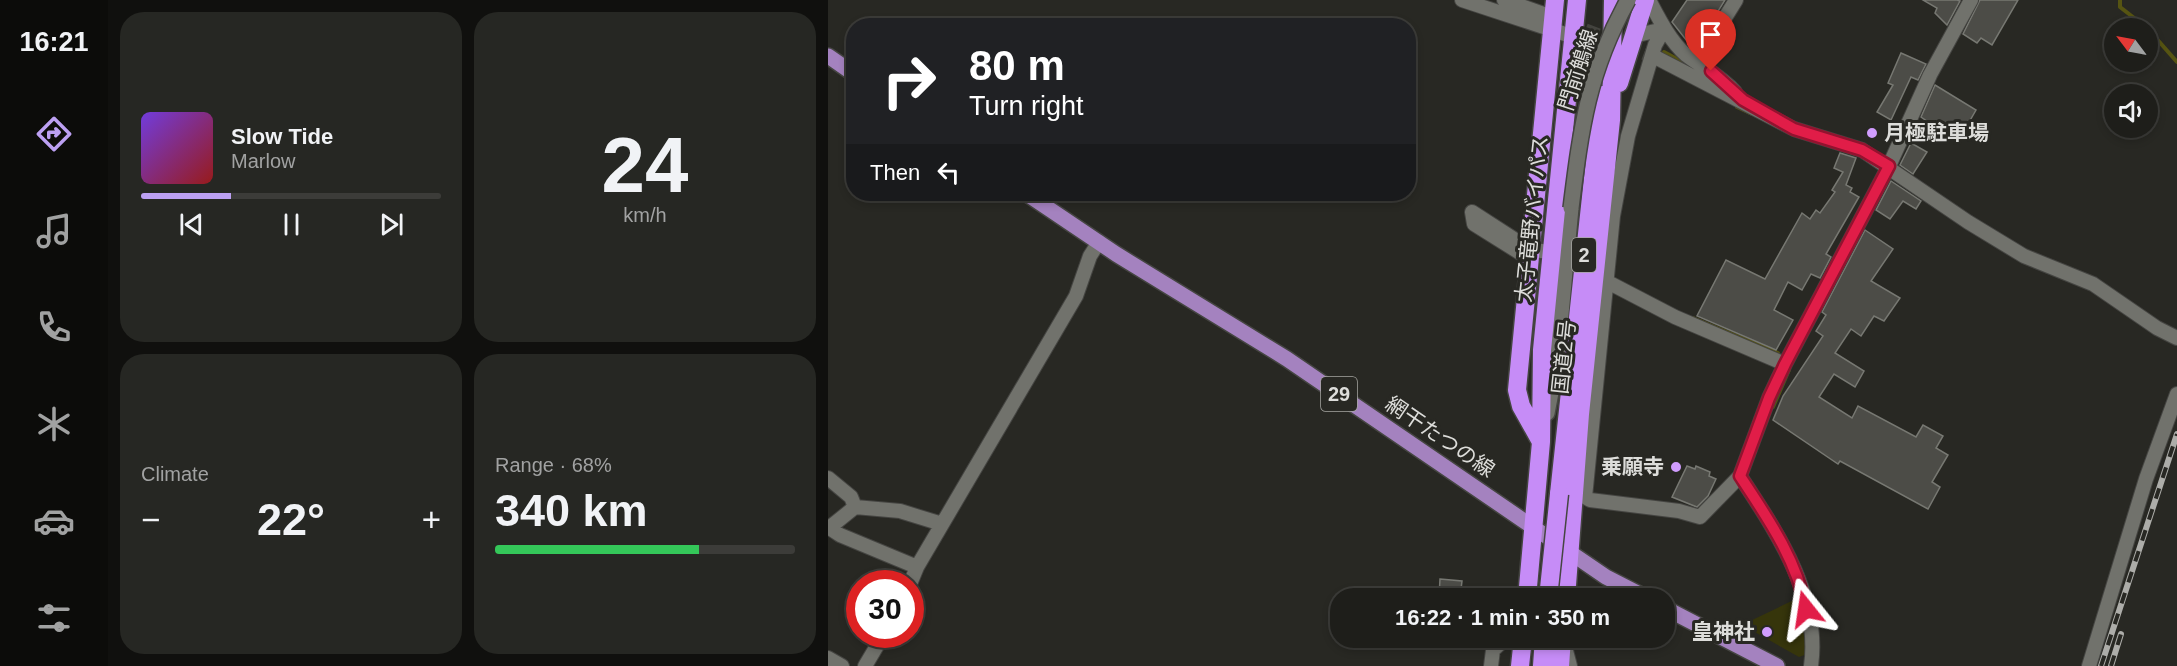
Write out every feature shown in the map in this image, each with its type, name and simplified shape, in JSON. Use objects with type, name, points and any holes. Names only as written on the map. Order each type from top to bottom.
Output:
[{"type":"highway","name":"太子竜野バイパス","points":[[1541,442],[1542,350],[1577,0]]},
{"type":"highway","points":[[1611,120],[1624,62],[1645,0]]},
{"type":"highway","name":"2","points":[[1611,120],[1613,8]]},
{"type":"highway","name":"2","points":[[1549,588],[1595,144],[1613,8]]},
{"type":"highway","points":[[1541,442],[1521,406],[1517,390],[1551,15]]},
{"type":"highway","name":"国道2号","points":[[1566,588],[1568,552],[1605,283],[1611,120]]},
{"type":"highway","name":"2","points":[[1528,588],[1541,442]]},
{"type":"highway","points":[[1520,666],[1522,648]]},
{"type":"highway","points":[[1542,666],[1551,648]]},
{"type":"highway","points":[[1557,648],[1560,666]]},
{"type":"main road","name":"門前鵤線","points":[[1541,442],[1556,367],[1571,208],[1580,137],[1590,86],[1607,40],[1628,0]]},
{"type":"main road","points":[[828,56],[846,68]]},
{"type":"main road","name":"網干たつの線","points":[[1038,201],[1287,359],[1504,506],[1533,529],[1606,577],[1627,588]]},
{"type":"main road","points":[[1675,613],[1777,666]]},
{"type":"street","points":[[1462,0],[1551,15]]},
{"type":"street","points":[[1504,0],[1551,15],[1574,37]]},
{"type":"street","points":[[1649,0],[1664,29],[1687,55],[1724,80],[1743,100]]},
{"type":"street","points":[[1698,61],[1736,0]]},
{"type":"street","points":[[1587,411],[1585,497],[1590,500],[1679,511],[1700,517],[1740,476],[1769,398],[1785,364],[1889,166],[1930,75],[1971,0]]},
{"type":"street","points":[[1633,36],[1664,29]]},
{"type":"street","points":[[1608,218],[1628,136],[1655,45],[1664,29]]},
{"type":"street","points":[[1658,58],[1743,100],[1794,129],[1862,150],[2024,256],[2093,285],[2157,328],[2177,338]]},
{"type":"street","points":[[916,570],[1076,296],[1090,256],[1099,242]]},
{"type":"street","points":[[1528,253],[1552,252]]},
{"type":"street","points":[[1605,283],[1676,317],[1785,364]]},
{"type":"street","points":[[2089,666],[2146,479],[2177,394]]},
{"type":"street","points":[[1740,476],[1773,527],[1803,591],[1814,647],[1811,666]]},
{"type":"street","points":[[828,478],[851,496],[855,507]]},
{"type":"street","points":[[917,567],[829,527],[855,507],[900,511],[942,525]]},
{"type":"street","points":[[866,666],[876,648]]},
{"type":"street","points":[[1491,666],[1496,648]]},
{"type":"street","points":[[1562,648],[1570,660],[1570,666]]},
{"type":"street","points":[[828,658],[842,666]]},
{"type":"shaded area","points":[[1798,598],[1807,654],[1799,657],[1753,631],[1748,622]]},
{"type":"building","points":[[1687,0],[1725,0],[1694,50],[1672,22]]},
{"type":"building","points":[[1923,0],[1960,1],[1947,25],[1935,13],[1937,8]]},
{"type":"building","points":[[1980,0],[2018,0],[1992,45],[1981,38],[1977,43],[1963,34]]},
{"type":"building","points":[[1901,53],[1926,64],[1918,80],[1911,77],[1891,120],[1877,112],[1893,85],[1888,83]]},
{"type":"building","points":[[1935,85],[1976,110],[1961,136],[1940,123],[1937,128],[1921,117]]},
{"type":"building","points":[[1911,143],[1927,152],[1913,174],[1900,165]]},
{"type":"building","points":[[1840,153],[1856,158],[1846,185],[1852,188],[1850,192],[1859,197],[1826,254],[1831,257],[1820,278],[1811,274],[1802,290],[1788,282],[1774,310],[1793,320],[1776,350],[1697,316],[1726,260],[1765,279],[1802,213],[1810,219],[1816,210],[1820,213],[1835,192],[1832,190],[1843,172],[1834,168]]},
{"type":"building","points":[[1891,181],[1921,201],[1916,209],[1903,201],[1890,219],[1876,210]]},
{"type":"building","points":[[1865,230],[1893,249],[1871,281],[1900,298],[1884,321],[1874,316],[1861,336],[1851,329],[1835,353],[1864,371],[1855,387],[1834,374],[1819,397],[1852,418],[1858,406],[1916,437],[1923,425],[1943,436],[1936,448],[1948,455],[1932,482],[1940,487],[1928,509],[1840,461],[1838,464],[1773,420],[1783,396],[1823,336],[1816,331],[1826,315],[1822,312]]},
{"type":"building","points":[[1687,466],[1695,469],[1696,466],[1710,472],[1709,476],[1716,479],[1708,496],[1697,507],[1672,497]]},
{"type":"building","points":[[1440,579],[1462,581],[1461,588],[1440,588]]},
{"type":"waterway","points":[[2120,0],[2120,7],[2134,18]]},
{"type":"waterway","points":[[2158,40],[2177,62]]},
{"type":"waterway","points":[[1664,52],[1692,67]]},
{"type":"waterway","points":[[1737,107],[1752,114]]},
{"type":"waterway","points":[[1693,318],[1778,353]]},
{"type":"waterway","points":[[1773,407],[1789,370]]},
{"type":"tunnel","points":[[1546,15],[1657,58]]},
{"type":"railway","points":[[2101,666],[2177,434]]},
{"type":"railway","points":[[2111,666],[2121,634]]},
{"type":"place","name":"月極駐車場","points":[[1872,133]]},
{"type":"place","name":"乗願寺","points":[[1676,467]]},
{"type":"place","name":"皇神社","points":[[1767,632]]},
{"type":"route","points":[[1711,71],[1724,80],[1743,100],[1794,129],[1862,150],[1889,166],[1785,364],[1769,398],[1748,460],[1740,476],[1768,518],[1787,553],[1803,591],[1806,609]]}]
